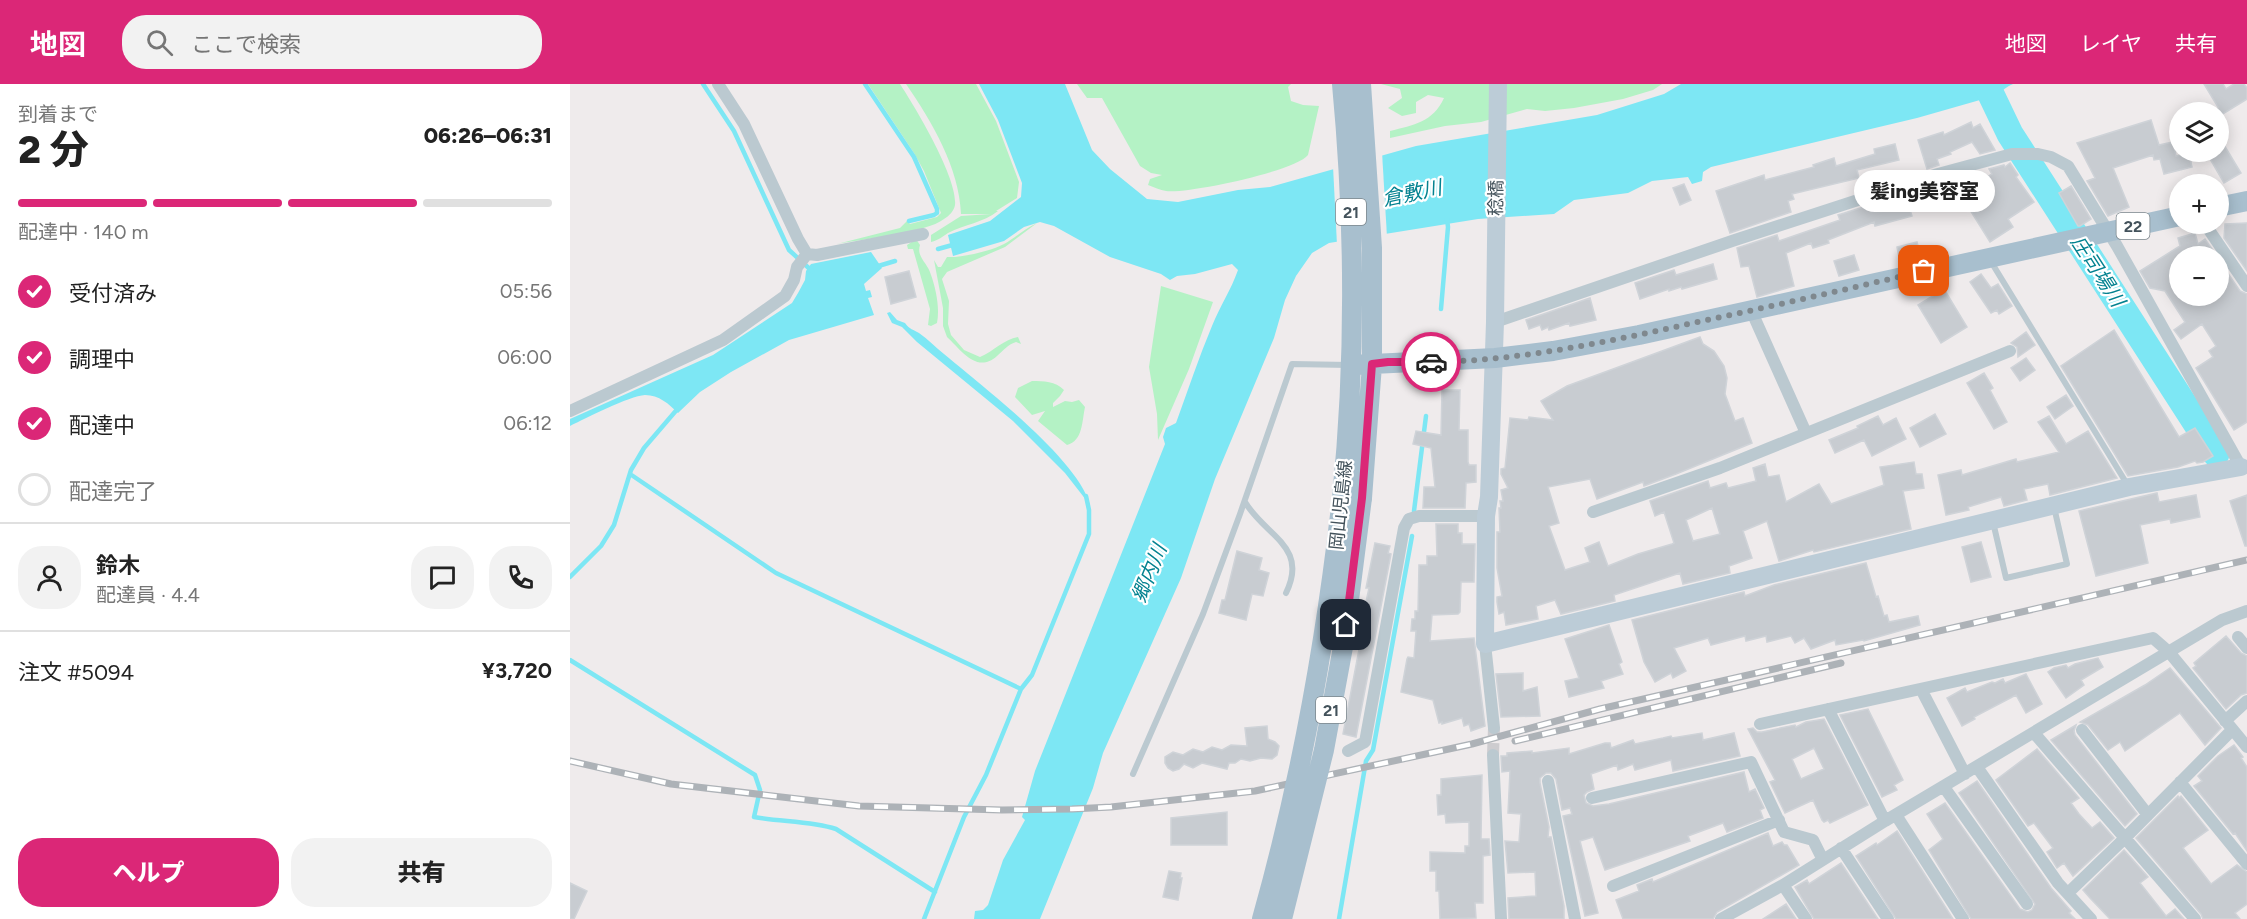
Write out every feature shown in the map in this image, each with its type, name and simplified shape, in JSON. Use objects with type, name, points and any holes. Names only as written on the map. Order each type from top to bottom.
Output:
[{"type":"main road","name":"岡山児島線","points":[[1282,919],[1307,821],[1343,647],[1362,498],[1372,364],[1362,341],[1342,84]]},
{"type":"main road","name":"岡山児島線","points":[[1262,919],[1289,821],[1324,642],[1342,498],[1352,365],[1362,341],[1371,225],[1361,84]]},
{"type":"main road","points":[[2229,205],[2247,201]]},
{"type":"main road","name":"22","points":[[1352,365],[1494,358],[1585,345],[2169,218]]},
{"type":"street","points":[[570,411],[723,340],[785,296],[794,280],[803,259],[744,124],[718,84]]},
{"type":"street","name":"稔橋","points":[[1485,644],[1486,516],[1495,317],[1498,84]]},
{"type":"street","points":[[1494,728],[1485,644],[2129,487],[2244,467],[2068,166],[2044,155],[2012,153],[1938,174],[1495,317]]},
{"type":"street","points":[[803,259],[923,234]]},
{"type":"street","points":[[2212,234],[2247,286]]},
{"type":"street","points":[[1751,310],[1806,433]]},
{"type":"street","points":[[1593,512],[1720,468],[2010,351]]},
{"type":"street","points":[[1348,751],[1365,742],[1404,528],[1409,519],[1419,516],[1486,516]]},
{"type":"street","points":[[1721,919],[1783,885],[1890,818],[2222,620],[2247,611]]},
{"type":"street","points":[[2238,637],[2247,648]]},
{"type":"street","points":[[1760,724],[2153,638],[2169,652],[2247,747]]},
{"type":"street","points":[[1921,689],[1965,774]]},
{"type":"street","points":[[2068,893],[2180,782],[2247,701]]},
{"type":"street","points":[[1828,710],[1890,818],[1963,919]]},
{"type":"street","points":[[2082,730],[2148,815]]},
{"type":"street","points":[[2034,733],[2195,919]]},
{"type":"street","points":[[1493,755],[1501,919]]},
{"type":"street","points":[[1592,798],[1751,762],[1784,832],[1813,840],[1823,860]]},
{"type":"street","points":[[1977,767],[2068,893],[2091,919]]},
{"type":"street","points":[[1548,781],[1575,919]]},
{"type":"street","points":[[2180,782],[2247,864]]},
{"type":"street","points":[[1944,787],[2027,904]]},
{"type":"street","points":[[1612,886],[1779,820]]},
{"type":"street","points":[[1841,848],[1888,919]]},
{"type":"street","points":[[1783,885],[1806,919]]},
{"type":"lane","points":[[1988,257],[2129,487]]},
{"type":"lane","points":[[1133,774],[1203,614],[1245,502],[1292,364],[1352,365]]},
{"type":"lane","points":[[1245,502],[1251,514],[1284,544],[1292,560],[1293,579],[1286,593]]},
{"type":"lane","points":[[1992,521],[2006,578],[2067,564],[2054,507]]},
{"type":"green space","points":[[868,84],[900,84],[925,125],[943,161],[950,178],[955,205],[946,218],[923,228],[837,244],[900,228],[907,221],[910,224],[937,217],[941,213],[914,153]]},
{"type":"green space","points":[[906,84],[976,84],[996,121],[1019,182],[1017,198],[996,211],[998,211],[931,242],[931,235],[961,216],[991,214],[961,214],[950,162],[934,129]]},
{"type":"green space","points":[[1077,84],[1291,84],[1288,87],[1291,101],[1303,105],[1319,106],[1308,155],[1299,161],[1284,168],[1241,180],[1196,189],[1166,191],[1148,185],[1150,179],[1162,175],[1151,173],[1140,166],[1102,98],[1087,98]]},
{"type":"green space","points":[[1381,84],[1662,84],[1653,90],[1623,99],[1574,108],[1545,111],[1527,109],[1481,122],[1445,126],[1390,138],[1390,131],[1415,124],[1428,117],[1440,106],[1444,98],[1428,95],[1416,102],[1416,113],[1402,116],[1388,108],[1402,98],[1400,89]]},
{"type":"green space","points":[[1037,223],[1005,247],[947,272],[942,279],[949,301],[948,324],[951,335],[964,350],[980,357],[1013,338],[1018,337],[1021,344],[1016,342],[1010,345],[990,361],[976,362],[947,337],[943,326],[943,308],[934,260],[938,267],[941,267],[947,257],[992,249]]},
{"type":"green space","points":[[916,239],[920,245],[921,257],[931,275],[937,299],[937,323],[931,326],[928,325],[930,309],[913,249],[908,249],[907,245]]},
{"type":"green space","points":[[1161,286],[1213,302],[1189,369],[1158,440],[1157,414],[1149,367]]},
{"type":"green space","points":[[1032,381],[1053,383],[1064,390],[1053,403],[1053,407],[1065,401],[1079,400],[1085,407],[1081,430],[1072,443],[1067,445],[1038,421],[1045,411],[1032,415],[1015,397],[1018,388]]},
{"type":"water","points":[[979,84],[1065,84],[1092,150],[1110,169],[1147,199],[1178,202],[1238,190],[1270,187],[1416,146],[1597,115],[1664,94],[1681,84],[2013,84],[1989,99],[1711,167],[1703,172],[1702,181],[1692,184],[1688,177],[1652,181],[1628,193],[1574,200],[1554,214],[1478,219],[1329,243],[1312,253],[1296,276],[1285,300],[1274,338],[1215,479],[1181,578],[1103,753],[1093,788],[1040,919],[974,919],[975,911],[983,910],[988,905],[1003,860],[1025,820],[1022,817],[1035,771],[1165,444],[1163,437],[1166,428],[1176,423],[1207,338],[1238,270],[1232,264],[1195,274],[1177,276],[1170,280],[1161,274],[1110,257],[1054,226],[1040,222],[1024,227],[1004,241],[953,256],[948,235],[990,221],[1021,197],[1022,183],[998,120]]},
{"type":"water","points":[[871,252],[882,268],[864,284],[866,291],[870,290],[872,297],[868,298],[874,315],[789,340],[700,392],[678,413],[659,398],[645,395],[618,403],[570,426],[570,419],[713,355],[792,303],[811,264]]},
{"type":"water","points":[[890,312],[897,320],[926,338],[1049,445],[1082,487],[1090,505],[1065,473],[1013,421],[902,327],[892,323],[887,313]]},
{"type":"pier","points":[[1382,152],[1387,237],[1337,245],[1333,166]]},
{"type":"building","points":[[2204,84],[2223,84],[2226,89],[2234,84],[2244,84],[2247,88],[2247,99],[2229,110],[2229,102],[2215,102]]},
{"type":"building","points":[[2151,120],[2159,145],[2169,143],[2169,162],[2191,162],[2192,167],[2164,174],[2160,159],[2154,160],[2153,155],[2113,168],[2129,207],[2108,216],[2087,181],[2095,178],[2077,143]]},
{"type":"building","points":[[1971,122],[1973,128],[1980,124],[1995,150],[1980,154],[1972,142],[1937,159],[1939,165],[1927,169],[1918,140],[1943,132],[1944,135]]},
{"type":"building","points":[[1895,144],[1899,160],[1857,170],[1859,178],[1792,194],[1794,199],[1788,201],[1791,212],[1730,233],[1716,191],[1764,175],[1765,180],[1814,167],[1813,165],[1834,158],[1836,166],[1875,154],[1874,149]]},
{"type":"building","points":[[2229,153],[2241,173],[2229,180],[2229,174],[2219,174],[2212,162],[2229,162]]},
{"type":"building","points":[[2010,163],[2018,175],[2016,177],[2034,202],[2008,219],[2013,227],[1990,242],[1960,194],[1992,174],[1989,169],[2004,165],[2005,167]]},
{"type":"building","points":[[1684,184],[1691,200],[1680,205],[1673,188]]},
{"type":"building","points":[[2071,186],[2091,219],[2080,226],[2059,193]]},
{"type":"building","points":[[1905,194],[1912,216],[1875,226],[1874,222],[1828,240],[1829,243],[1813,248],[1811,243],[1786,253],[1794,286],[1757,297],[1749,266],[1741,267],[1737,248],[1777,235],[1779,241],[1840,220],[1838,215]]},
{"type":"building","points":[[2247,223],[2247,271],[2224,238],[2224,234],[2229,234],[2229,224]]},
{"type":"building","points":[[2195,234],[2198,244],[2205,239],[2210,246],[2180,246],[2178,238]]},
{"type":"building","points":[[1917,242],[1921,258],[1900,263],[1897,247]]},
{"type":"building","points":[[2169,253],[2169,297],[2165,291],[2150,288],[2140,271]]},
{"type":"building","points":[[1854,255],[1859,270],[1839,276],[1834,261]]},
{"type":"building","points":[[1713,264],[1717,279],[1682,289],[1681,287],[1669,291],[1669,289],[1640,299],[1635,283],[1674,270],[1676,275]]},
{"type":"building","points":[[909,271],[916,297],[891,304],[885,277]]},
{"type":"building","points":[[1981,274],[1991,288],[1998,284],[2012,306],[1999,314],[1997,310],[1991,313],[1970,282]]},
{"type":"building","points":[[2229,275],[2240,291],[2247,294],[2247,422],[2234,430],[2196,368],[2213,357],[2209,351],[2216,346],[2202,324],[2181,339],[2174,330],[2185,322],[2175,306],[2229,306]]},
{"type":"building","points":[[1944,289],[1967,327],[1941,343],[1918,305]]},
{"type":"building","points":[[1590,298],[1596,320],[1570,326],[1569,323],[1549,330],[1548,327],[1542,330],[1540,325],[1529,329],[1526,320]]},
{"type":"building","points":[[2114,330],[2179,437],[2195,428],[2213,456],[2203,462],[2195,461],[2178,467],[2128,476],[2061,366]]},
{"type":"building","points":[[2026,332],[2035,345],[2018,357],[2017,347],[2011,343]]},
{"type":"building","points":[[1700,337],[1703,344],[1714,351],[1724,366],[1727,378],[1725,394],[1735,421],[1743,418],[1752,443],[1644,486],[1643,482],[1597,499],[1590,479],[1548,487],[1559,523],[1549,526],[1565,570],[1590,562],[1585,548],[1599,542],[1608,566],[1674,543],[1664,512],[1655,516],[1650,501],[1708,481],[1710,488],[1726,483],[1728,488],[1756,481],[1753,468],[1765,464],[1768,477],[1779,475],[1786,502],[1819,484],[1831,504],[1884,485],[1880,467],[1914,462],[1916,474],[1922,474],[1924,488],[1903,491],[1911,529],[1814,552],[1813,550],[1779,561],[1767,521],[1743,531],[1752,558],[1729,566],[1730,573],[1683,584],[1680,573],[1614,595],[1615,601],[1561,614],[1555,600],[1536,606],[1538,619],[1506,625],[1504,612],[1499,614],[1497,602],[1497,597],[1502,596],[1497,568],[1497,532],[1500,532],[1500,501],[1503,501],[1501,490],[1508,488],[1501,469],[1505,468],[1510,418],[1528,420],[1529,417],[1553,420],[1541,401],[1567,386]],"holes":[[[1712,508],[1720,534],[1693,541],[1686,520]]]},
{"type":"building","points":[[2026,358],[2035,370],[2020,381],[2011,368]]},
{"type":"building","points":[[1984,373],[2007,422],[1994,429],[1967,383]]},
{"type":"building","points":[[1442,390],[1460,390],[1459,430],[1468,430],[1468,462],[1469,465],[1476,465],[1476,482],[1466,483],[1465,508],[1423,508],[1424,487],[1435,487],[1431,448],[1413,444],[1416,431],[1441,435]]},
{"type":"building","points":[[2066,395],[2073,406],[2055,419],[2047,407]]},
{"type":"building","points":[[1935,414],[1946,434],[1920,447],[1910,428]]},
{"type":"building","points":[[1878,416],[1883,425],[1896,418],[1906,439],[1872,456],[1864,440],[1835,453],[1829,440],[1858,428],[1857,426]]},
{"type":"building","points":[[2049,416],[2066,444],[2088,431],[2117,478],[2050,495],[2048,484],[2024,489],[2027,500],[2004,506],[2001,497],[1968,507],[1969,510],[1946,515],[1938,475],[1961,470],[1962,475],[2016,459],[2017,462],[2059,452],[2038,422]]},
{"type":"building","points":[[2157,493],[2159,502],[2196,495],[2200,517],[2171,523],[2170,519],[2140,525],[2148,563],[2096,576],[2079,511]]},
{"type":"building","points":[[2247,495],[2247,546],[2245,546],[2230,501]]},
{"type":"building","points":[[1436,524],[1458,524],[1458,533],[1462,533],[1462,544],[1475,544],[1474,582],[1461,582],[1460,612],[1458,614],[1432,615],[1430,641],[1474,638],[1485,726],[1471,731],[1469,724],[1464,726],[1462,718],[1439,723],[1433,700],[1401,692],[1407,659],[1408,657],[1414,658],[1416,631],[1411,631],[1412,619],[1415,619],[1415,611],[1418,611],[1419,565],[1427,565],[1427,556],[1437,556]]},
{"type":"building","points":[[1981,542],[1991,577],[1971,582],[1962,547]]},
{"type":"building","points":[[1375,543],[1390,546],[1388,553],[1391,554],[1356,737],[1343,734],[1368,602],[1366,602],[1369,588],[1366,588]]},
{"type":"building","points":[[1237,551],[1262,558],[1259,570],[1269,573],[1263,596],[1252,594],[1246,620],[1219,613],[1222,600],[1225,600]]},
{"type":"building","points":[[1866,563],[1876,597],[1878,596],[1884,616],[1887,615],[1889,622],[1918,616],[1920,625],[1864,641],[1836,645],[1835,640],[1811,649],[1804,638],[1795,643],[1791,636],[1767,642],[1766,636],[1746,641],[1745,636],[1711,645],[1708,638],[1674,648],[1686,671],[1673,678],[1671,673],[1655,682],[1644,662],[1632,620],[1744,592],[1745,596],[1774,585]]},
{"type":"building","points":[[1609,625],[1622,662],[1619,664],[1623,674],[1601,681],[1604,688],[1569,697],[1565,681],[1579,678],[1565,639]]},
{"type":"building","points":[[2226,636],[2241,653],[2247,656],[2247,693],[2241,695],[2226,709],[2193,668],[2196,666],[2194,663]]},
{"type":"building","points":[[2098,658],[2103,667],[2081,680],[2084,685],[2066,698],[2048,672],[2054,668],[2066,665],[2068,668]]},
{"type":"building","points":[[2170,668],[2221,728],[2205,745],[2180,713],[2125,751],[2120,742],[2108,750],[2088,725],[2080,722],[2145,685]]},
{"type":"building","points":[[1523,673],[1523,691],[1537,687],[1540,716],[1501,717],[1496,674]]},
{"type":"building","points":[[2026,674],[2042,704],[2026,713],[2016,695],[1974,717],[1975,719],[1962,726],[1947,698],[1965,688],[1967,692],[2003,679],[2005,683]]},
{"type":"building","points":[[1868,709],[1903,780],[1894,785],[1897,790],[1882,797],[1840,715]]},
{"type":"building","points":[[1824,719],[1868,805],[1830,823],[1828,820],[1824,822],[1822,820],[1813,800],[1785,813],[1770,782],[1775,780],[1748,729],[1753,728],[1757,732],[1762,732],[1795,725],[1796,727],[1806,722]],"holes":[[[1814,748],[1824,769],[1801,779],[1792,759]]]},
{"type":"building","points":[[2076,725],[2075,735],[2137,814],[2125,826],[2051,740]]},
{"type":"building","points":[[1267,726],[1268,739],[1279,746],[1277,755],[1272,759],[1261,758],[1250,761],[1241,759],[1235,763],[1229,763],[1227,769],[1202,763],[1193,768],[1184,764],[1173,771],[1165,763],[1165,757],[1173,752],[1183,755],[1193,749],[1203,752],[1212,747],[1222,750],[1231,745],[1247,746],[1245,728]]},
{"type":"building","points":[[1702,733],[1703,740],[1734,733],[1740,756],[1673,771],[1671,760],[1635,770],[1633,764],[1618,770],[1617,765],[1591,774],[1594,789],[1584,795],[1586,803],[1593,806],[1609,804],[1744,772],[1749,792],[1755,789],[1764,808],[1760,810],[1763,818],[1727,832],[1723,823],[1688,836],[1690,841],[1605,870],[1593,837],[1580,841],[1598,913],[1585,916],[1563,816],[1572,814],[1570,808],[1562,810],[1556,779],[1551,773],[1546,773],[1540,778],[1540,783],[1549,827],[1548,837],[1551,837],[1564,906],[1564,919],[1509,919],[1508,898],[1536,896],[1535,872],[1508,873],[1505,841],[1519,842],[1521,814],[1508,813],[1510,771],[1502,772],[1501,756],[1507,756],[1507,753],[1532,751],[1532,753],[1569,748],[1569,754],[1605,743],[1610,743],[1611,748],[1633,740],[1635,744],[1671,736],[1672,738]]},
{"type":"building","points":[[2234,745],[2247,767],[2247,851],[2235,833],[2233,834],[2194,786],[2202,781],[2198,776],[2218,756]]},
{"type":"building","points":[[2037,749],[2079,798],[2071,803],[2079,814],[2092,828],[2100,822],[2114,838],[2073,876],[2064,863],[2057,868],[2047,852],[2053,848],[2034,823],[2028,826],[1996,780]]},
{"type":"building","points":[[1482,775],[1481,839],[1489,839],[1490,855],[1483,856],[1483,903],[1475,903],[1476,918],[1440,919],[1439,891],[1436,891],[1436,871],[1430,871],[1430,852],[1465,853],[1465,846],[1469,846],[1469,822],[1446,823],[1445,814],[1438,815],[1437,795],[1441,795],[1441,779]]},
{"type":"building","points":[[1977,781],[2075,919],[1971,919],[1929,850],[1943,839],[1927,814],[1945,803],[2020,909],[2028,912],[2035,904],[1959,793]]},
{"type":"building","points":[[2178,796],[2179,798],[2181,796],[2208,830],[2183,848],[2211,884],[2237,865],[2247,872],[2247,904],[2235,913],[2240,919],[2203,919],[2136,838]]},
{"type":"building","points":[[1227,812],[1227,845],[1171,845],[1171,818]]},
{"type":"building","points":[[1897,831],[1953,919],[1896,919],[1856,856]]},
{"type":"building","points":[[1768,833],[1773,846],[1782,842],[1787,845],[1799,865],[1717,912],[1713,919],[1623,919],[1616,900],[1639,891],[1637,885],[1652,879],[1653,882]]},
{"type":"building","points":[[2124,850],[2148,877],[2140,883],[2166,916],[2175,909],[2184,919],[2110,919],[2083,890]]},
{"type":"building","points":[[1841,863],[1878,919],[1814,919],[1795,887],[1807,880],[1809,884]]},
{"type":"building","points":[[1169,871],[1181,873],[1178,900],[1163,897]]},
{"type":"building","points":[[570,883],[587,891],[574,919],[570,919]]},
{"type":"building","points":[[1786,904],[1796,919],[1763,919]]},
{"type":"waterway","points":[[703,84],[734,131],[789,250],[812,271]]},
{"type":"waterway","points":[[865,84],[914,157],[937,209],[934,215],[909,221]]},
{"type":"waterway","name":"庄司場川","points":[[1986,84],[2010,134],[2216,454]]},
{"type":"waterway","points":[[1441,309],[1447,219]]},
{"type":"waterway","points":[[938,249],[956,244]]},
{"type":"waterway","points":[[875,267],[895,261]]},
{"type":"waterway","points":[[570,577],[601,546],[614,525],[631,470],[644,448],[680,406]]},
{"type":"waterway","points":[[1414,511],[1426,416]]},
{"type":"waterway","points":[[630,474],[776,573],[1021,689]]},
{"type":"waterway","points":[[924,919],[964,817],[986,775],[1021,689],[1032,675],[1089,534],[1089,510],[1086,496]]},
{"type":"waterway","points":[[1339,919],[1366,761],[1373,750],[1412,536]]},
{"type":"waterway","points":[[570,660],[755,775],[760,790],[754,817],[816,824],[836,829],[935,892]]},
{"type":"tunnel","points":[[1493,755],[1494,728]]},
{"type":"railway","points":[[570,761],[671,784],[859,806],[1002,810],[1072,809],[1111,807],[1255,791],[1472,744],[1600,709],[2247,560]]},
{"type":"railway","points":[[1515,741],[1841,663]]},
{"type":"way so far","points":[[1431,362],[1453,362],[1553,351],[1661,330],[1924,271]]},
{"type":"place","name":"髪ing美容室","points":[[1924,271]]},
{"type":"route","points":[[1346,625],[1362,498],[1372,364],[1431,362]]},
{"type":"water label","name":"倉敷川","points":[[1412,193]]},
{"type":"water label","name":"郷内川","points":[[1149,573]]}]
